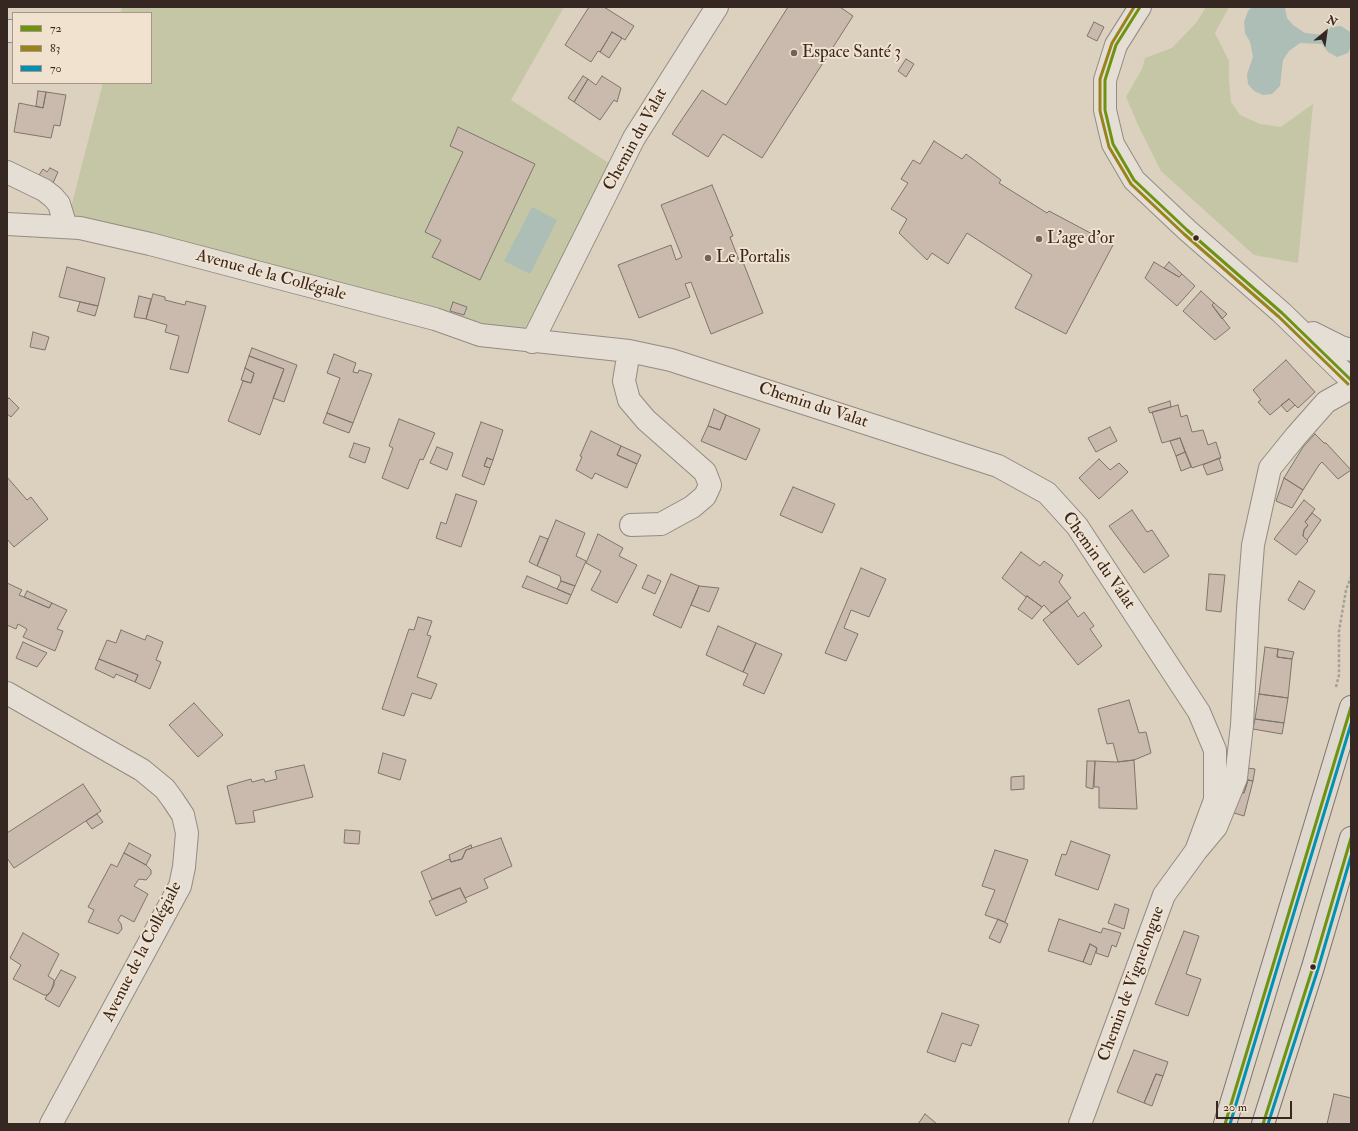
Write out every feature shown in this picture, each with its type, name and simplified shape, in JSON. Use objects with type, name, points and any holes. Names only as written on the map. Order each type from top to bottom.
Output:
[{"type":"main road","points":[[1225,1124],[1351,707]]},
{"type":"main road","points":[[1263,1124],[1313,967],[1351,838]]},
{"type":"street","name":"Chemin du Valat","points":[[717,7],[634,138],[532,342],[629,351],[671,360],[998,466],[1047,493],[1077,526],[1199,712],[1210,737],[1215,750],[1215,800],[1196,851]]},
{"type":"street","points":[[1140,7],[1116,46],[1105,80],[1105,110],[1113,144],[1134,180],[1187,230],[1282,313],[1351,380]]},
{"type":"street","points":[[7,172],[44,190],[53,197],[59,204],[66,227]]},
{"type":"street","name":"Avenue de la Collégiale","points":[[7,224],[80,228],[150,244],[435,319],[480,335],[532,342]]},
{"type":"street","points":[[1282,313],[1317,336],[1340,348],[1351,350]]},
{"type":"street","points":[[629,351],[624,381],[629,400],[646,420],[705,472],[710,485],[705,496],[692,507],[661,524],[631,525]]},
{"type":"street","points":[[1196,851],[1216,827],[1236,778],[1242,725],[1253,545],[1270,468],[1326,402],[1351,388]]},
{"type":"street","name":"Avenue de la Collégiale","points":[[7,693],[142,770],[165,789],[173,800],[183,815],[187,833],[184,867],[180,886],[51,1124]]},
{"type":"street","name":"Chemin de Vignelongue","points":[[1080,1124],[1164,895],[1196,851]]},
{"type":"green space","points":[[122,7],[564,7],[511,100],[618,169],[518,340],[66,227],[103,84],[152,84],[152,12],[121,12]]},
{"type":"green space","points":[[1206,7],[1229,7],[1215,33],[1229,61],[1231,102],[1240,115],[1260,124],[1281,127],[1313,104],[1298,263],[1254,255],[1161,171],[1126,97],[1142,69],[1145,58],[1172,48],[1196,23]]},
{"type":"shaded area","points":[[1252,7],[1284,7],[1287,18],[1293,25],[1305,33],[1324,35],[1331,27],[1341,26],[1350,32],[1351,46],[1348,53],[1337,57],[1328,52],[1322,44],[1300,43],[1289,51],[1283,60],[1280,86],[1272,94],[1263,95],[1254,91],[1248,84],[1247,74],[1253,57],[1250,42],[1245,33],[1244,22],[1248,11]]},
{"type":"shaded area","points":[[532,207],[557,220],[530,274],[504,261]]},
{"type":"building","points":[[589,7],[604,7],[634,26],[625,40],[612,32],[600,52],[598,51],[591,62],[565,45]]},
{"type":"building","name":"Espace Santé 3","points":[[788,7],[840,7],[853,16],[762,158],[723,134],[708,157],[672,134],[702,90],[726,105]]},
{"type":"building","points":[[1094,22],[1104,27],[1097,41],[1087,36]]},
{"type":"building","points":[[612,32],[622,38],[609,58],[600,52]]},
{"type":"building","points":[[906,59],[914,64],[906,77],[898,71]]},
{"type":"building","points":[[583,76],[588,79],[574,102],[568,98]]},
{"type":"building","points":[[602,76],[621,88],[617,102],[614,100],[600,120],[574,102],[588,79],[596,85]]},
{"type":"building","points":[[38,91],[46,92],[43,108],[36,106]]},
{"type":"building","points":[[46,92],[66,95],[60,126],[54,125],[51,138],[14,132],[19,103],[43,108]]},
{"type":"building","points":[[458,127],[535,164],[480,280],[432,257],[441,240],[425,232],[463,152],[450,146]]},
{"type":"building","name":"L'age d'or","points":[[934,141],[962,159],[966,154],[1001,180],[999,183],[1047,213],[1049,211],[1113,245],[1066,334],[1015,308],[1032,275],[967,233],[948,264],[932,253],[927,260],[899,233],[907,219],[891,209],[908,183],[901,179],[913,160],[920,164]]},
{"type":"building","points":[[50,168],[58,172],[53,183],[39,175],[43,169],[47,172]]},
{"type":"building","name":"Le Portalis","points":[[712,185],[733,236],[730,237],[740,263],[743,262],[763,313],[711,334],[691,282],[685,284],[690,297],[639,318],[618,265],[671,245],[676,260],[682,257],[661,205]]},
{"type":"building","points":[[1154,262],[1179,277],[1182,274],[1195,286],[1177,306],[1145,278]]},
{"type":"building","points":[[1169,262],[1182,274],[1179,277],[1164,268]]},
{"type":"building","points":[[67,267],[105,278],[98,306],[59,297]]},
{"type":"building","points":[[1201,291],[1214,303],[1212,305],[1230,328],[1215,340],[1183,311]]},
{"type":"building","points":[[153,294],[165,297],[165,300],[185,305],[186,301],[206,306],[188,373],[170,369],[179,336],[165,332],[167,325],[146,319]]},
{"type":"building","points":[[139,296],[151,299],[146,319],[134,317]]},
{"type":"building","points":[[80,302],[98,306],[95,316],[77,311]]},
{"type":"building","points":[[453,302],[467,307],[464,315],[450,311]]},
{"type":"building","points":[[1214,303],[1227,314],[1222,319],[1212,305]]},
{"type":"building","points":[[33,332],[49,337],[45,350],[30,347]]},
{"type":"building","points":[[252,348],[297,365],[284,402],[273,398],[284,369],[249,356]]},
{"type":"building","points":[[334,354],[356,363],[353,372],[358,373],[359,370],[372,374],[353,423],[327,413],[340,378],[327,373]]},
{"type":"building","points":[[249,356],[284,369],[260,435],[228,421],[243,381],[251,383],[254,373],[245,368]]},
{"type":"building","points":[[1286,360],[1315,392],[1298,408],[1289,399],[1270,415],[1258,402],[1261,400],[1253,390]]},
{"type":"building","points":[[245,368],[254,373],[251,383],[241,380]]},
{"type":"building","points":[[9,398],[19,408],[11,417],[7,414],[7,400]]},
{"type":"building","points":[[1289,399],[1295,405],[1287,412],[1281,405]]},
{"type":"building","points":[[1170,401],[1171,407],[1150,413],[1148,408]]},
{"type":"building","points":[[1178,405],[1181,417],[1187,415],[1192,432],[1203,430],[1208,445],[1216,442],[1221,458],[1192,468],[1180,438],[1162,443],[1152,412]]},
{"type":"building","points":[[714,409],[726,415],[720,430],[708,426]]},
{"type":"building","points":[[327,413],[353,423],[349,433],[323,423]]},
{"type":"building","points":[[726,415],[760,429],[746,460],[701,441],[708,426],[720,430]]},
{"type":"building","points":[[399,419],[435,433],[423,460],[420,459],[408,489],[382,478],[393,448],[389,446]]},
{"type":"building","points":[[481,422],[503,430],[493,460],[487,458],[484,466],[490,468],[484,485],[462,476]]},
{"type":"building","points":[[1110,427],[1117,441],[1096,452],[1088,438]]},
{"type":"building","points":[[591,431],[621,446],[617,455],[637,464],[627,488],[595,473],[592,479],[576,470],[582,457],[580,456]]},
{"type":"building","points":[[1315,434],[1324,443],[1326,443],[1351,470],[1338,479],[1322,462],[1303,490],[1284,478],[1303,447]]},
{"type":"building","points":[[1180,438],[1185,452],[1176,456],[1170,441]]},
{"type":"building","points":[[354,443],[370,448],[365,463],[349,457]]},
{"type":"building","points":[[621,446],[641,455],[637,464],[617,455]]},
{"type":"building","points":[[437,447],[453,453],[447,470],[430,463]]},
{"type":"building","points":[[1185,452],[1191,467],[1181,471],[1176,456]]},
{"type":"building","points":[[487,458],[493,460],[490,468],[484,466]]},
{"type":"building","points":[[1219,458],[1223,470],[1207,475],[1203,465]]},
{"type":"building","points":[[1099,459],[1110,470],[1119,463],[1128,472],[1099,499],[1079,478]]},
{"type":"building","points":[[7,477],[27,500],[31,497],[48,519],[14,547],[7,539]]},
{"type":"building","points":[[1284,478],[1303,490],[1292,508],[1276,501]]},
{"type":"building","points":[[793,487],[835,504],[822,533],[780,515]]},
{"type":"building","points":[[456,494],[477,501],[461,547],[436,538],[441,522],[446,524]]},
{"type":"building","points":[[1304,500],[1315,509],[1305,522],[1308,525],[1304,530],[1303,536],[1308,541],[1296,555],[1274,539]]},
{"type":"building","points":[[1132,510],[1147,532],[1152,530],[1169,556],[1144,573],[1109,526]]},
{"type":"building","points":[[1312,513],[1321,520],[1307,540],[1303,536],[1304,530],[1308,525],[1305,522]]},
{"type":"building","points":[[556,520],[585,533],[576,556],[586,561],[575,586],[561,581],[560,576],[537,566]]},
{"type":"building","points":[[598,534],[623,548],[619,556],[637,565],[617,603],[591,590],[601,571],[586,563]]},
{"type":"building","points":[[540,536],[548,539],[537,566],[529,562]]},
{"type":"building","points":[[1021,552],[1040,566],[1044,561],[1063,575],[1059,582],[1071,598],[1051,613],[1044,605],[1042,607],[1027,596],[1026,597],[1002,578]]},
{"type":"building","points":[[861,568],[886,579],[869,617],[851,610],[844,628],[858,634],[846,661],[825,653]]},
{"type":"building","points":[[671,574],[699,586],[681,628],[653,615]]},
{"type":"building","points":[[1209,574],[1225,575],[1221,612],[1206,610]]},
{"type":"building","points":[[648,575],[661,581],[655,594],[642,588]]},
{"type":"building","points":[[527,576],[571,595],[567,604],[522,587]]},
{"type":"building","points":[[561,581],[575,586],[571,595],[557,589]]},
{"type":"building","points":[[1299,581],[1315,591],[1304,610],[1288,600]]},
{"type":"building","points":[[7,583],[22,590],[19,595],[49,608],[52,603],[67,610],[57,629],[63,631],[55,651],[23,637],[27,629],[18,624],[16,629],[7,625]]},
{"type":"building","points":[[699,586],[719,588],[709,612],[691,605]]},
{"type":"building","points":[[27,591],[52,603],[49,608],[24,597]]},
{"type":"building","points":[[1027,596],[1042,607],[1032,619],[1018,609]]},
{"type":"building","points":[[1067,601],[1078,617],[1084,612],[1094,626],[1090,629],[1102,646],[1078,665],[1043,620]]},
{"type":"building","points":[[418,617],[432,621],[427,635],[431,636],[417,677],[437,684],[431,699],[412,693],[404,716],[382,709],[409,629],[414,630]]},
{"type":"building","points":[[718,626],[756,643],[743,672],[706,655]]},
{"type":"building","points":[[121,630],[145,640],[147,635],[163,642],[156,660],[161,662],[150,689],[135,682],[138,675],[99,659],[107,640],[116,643]]},
{"type":"building","points":[[23,642],[47,653],[37,667],[16,658]]},
{"type":"building","points":[[756,643],[782,654],[764,694],[743,685],[748,674],[743,672]]},
{"type":"building","points":[[1265,647],[1278,649],[1277,657],[1292,659],[1288,698],[1259,694]]},
{"type":"building","points":[[1278,649],[1294,652],[1292,659],[1277,657]]},
{"type":"building","points":[[99,659],[138,675],[135,682],[116,674],[114,678],[95,669]]},
{"type":"building","points":[[1259,694],[1288,698],[1284,723],[1255,719]]},
{"type":"building","points":[[1129,700],[1139,733],[1146,732],[1151,753],[1134,760],[1118,762],[1113,743],[1107,744],[1098,709]]},
{"type":"building","points":[[194,703],[223,735],[198,757],[169,725]]},
{"type":"building","points":[[1255,719],[1284,723],[1282,734],[1253,729]]},
{"type":"building","points":[[383,753],[406,760],[400,780],[378,773]]},
{"type":"building","points":[[1134,760],[1137,809],[1099,808],[1099,787],[1094,787],[1095,761],[1116,762]]},
{"type":"building","points":[[1087,761],[1095,761],[1093,789],[1086,787]]},
{"type":"building","points":[[304,765],[313,797],[253,811],[255,822],[236,824],[227,786],[251,779],[252,782],[264,779],[265,782],[277,779],[275,771]]},
{"type":"building","points":[[1247,768],[1255,769],[1253,781],[1248,780],[1244,793],[1238,792]]},
{"type":"building","points":[[1024,776],[1024,789],[1011,790],[1011,777]]},
{"type":"building","points":[[1248,780],[1253,781],[1244,816],[1231,812],[1238,792],[1244,793]]},
{"type":"building","points":[[83,784],[101,811],[14,868],[7,858],[7,833]]},
{"type":"building","points":[[97,814],[103,822],[92,829],[86,821]]},
{"type":"building","points":[[345,830],[360,831],[359,844],[344,843]]},
{"type":"building","points":[[501,838],[512,866],[484,879],[488,888],[465,898],[460,888],[432,899],[421,872],[449,859],[451,862],[462,859],[466,850]]},
{"type":"building","points":[[1071,841],[1110,855],[1098,890],[1055,875],[1062,854],[1066,855]]},
{"type":"building","points":[[129,843],[151,855],[146,865],[124,853]]},
{"type":"building","points":[[471,845],[472,848],[466,850],[462,859],[451,862],[449,855]]},
{"type":"building","points":[[995,850],[1028,860],[1005,922],[985,915],[995,890],[982,886]]},
{"type":"building","points":[[124,853],[146,865],[151,870],[151,874],[146,880],[139,879],[134,886],[148,894],[134,922],[121,915],[118,920],[122,929],[118,934],[88,922],[94,910],[88,907],[111,864],[117,867]]},
{"type":"building","points":[[460,888],[467,902],[436,916],[429,901]]},
{"type":"building","points":[[1115,904],[1129,909],[1124,929],[1108,923]]},
{"type":"building","points":[[998,919],[1008,924],[1000,943],[989,938]]},
{"type":"building","points":[[1059,919],[1101,933],[1103,928],[1121,933],[1116,947],[1112,945],[1108,957],[1096,953],[1097,948],[1090,944],[1083,962],[1048,951]]},
{"type":"building","points":[[1184,931],[1199,936],[1186,974],[1201,979],[1188,1016],[1155,1004]]},
{"type":"building","points":[[23,933],[59,954],[48,976],[54,980],[54,985],[48,995],[44,995],[13,979],[21,965],[10,958]]},
{"type":"building","points":[[1090,944],[1097,948],[1091,965],[1083,962]]},
{"type":"building","points":[[61,970],[76,977],[59,1007],[45,999],[51,991]]},
{"type":"building","points":[[942,1013],[979,1025],[971,1046],[962,1043],[955,1062],[927,1052]]},
{"type":"building","points":[[1134,1050],[1168,1062],[1163,1076],[1156,1074],[1144,1103],[1117,1092]]},
{"type":"building","points":[[1156,1074],[1163,1076],[1152,1106],[1144,1103]]},
{"type":"building","points":[[1334,1094],[1351,1098],[1351,1124],[1327,1124]]},
{"type":"building","points":[[925,1114],[937,1124],[918,1124]]},
{"type":"transit line","name":"83","points":[[1134,7],[1112,43],[1100,79],[1100,111],[1109,147],[1131,184],[1184,234],[1279,317],[1348,384]]},
{"type":"transit line","name":"72","points":[[1140,7],[1116,45],[1105,80],[1105,110],[1113,144],[1134,180],[1187,230],[1282,313],[1351,380]]},
{"type":"transit line","name":"72","points":[[1225,1124],[1351,707]]},
{"type":"transit line","name":"70","points":[[1230,1124],[1351,724]]},
{"type":"transit line","name":"72","points":[[1263,1124],[1313,967],[1351,838]]},
{"type":"transit line","name":"70","points":[[1268,1124],[1318,969],[1351,856]]},
{"type":"place","name":"Espace Santé 3","points":[[794,53]]},
{"type":"place","name":"L'age d'or","points":[[1039,239]]},
{"type":"place","name":"Le Portalis","points":[[708,258]]}]
